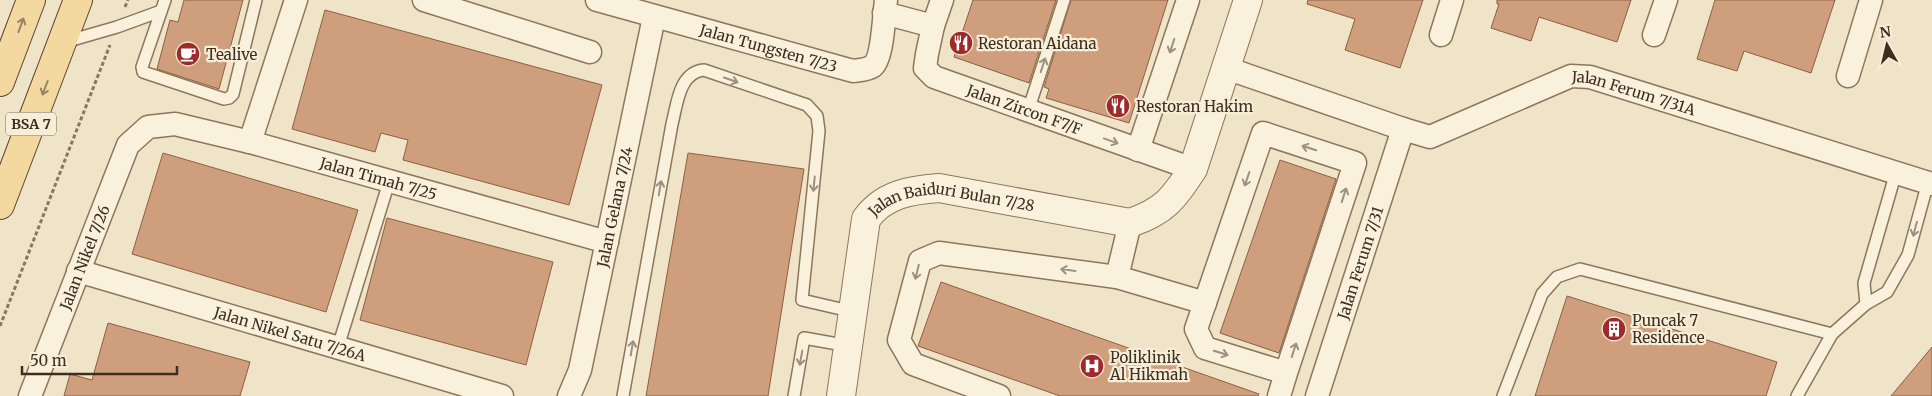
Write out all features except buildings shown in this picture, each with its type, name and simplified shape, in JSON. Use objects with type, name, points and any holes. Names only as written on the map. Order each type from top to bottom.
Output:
[{"type":"main road","points":[[0,82],[31,0]]},
{"type":"main road","name":"BSA 7","points":[[0,205],[78,0]]},
{"type":"street","points":[[250,142],[296,0]]},
{"type":"street","points":[[424,0],[590,52]]},
{"type":"street","name":"Jalan Tungsten 7/23","points":[[597,0],[854,71],[869,68],[874,64],[880,50],[885,7]]},
{"type":"street","name":"Jalan Zircon F7/F","points":[[942,0],[926,54],[925,68],[934,77],[1193,169]]},
{"type":"street","points":[[1138,150],[1188,0]]},
{"type":"street","points":[[1117,277],[1130,223],[1147,217],[1163,208],[1179,190],[1193,169],[1248,0]]},
{"type":"street","points":[[1441,34],[1452,0]]},
{"type":"street","points":[[1654,35],[1666,0]]},
{"type":"street","points":[[1848,76],[1871,0]]},
{"type":"street","points":[[885,7],[933,26]]},
{"type":"street","name":"Jalan Gelana 7/24","points":[[569,396],[580,370],[654,17]]},
{"type":"street","name":"Jalan Ferum 7/31A","points":[[1226,68],[1403,130],[1430,137],[1571,76],[1590,77],[1930,183]]},
{"type":"street","name":"Jalan Timah 7/25","points":[[148,127],[175,124],[250,142],[607,242]]},
{"type":"street","name":"Jalan Nikel 7/26","points":[[30,396],[128,145],[148,127]]},
{"type":"street","name":"Jalan Ferum 7/31","points":[[1317,396],[1403,130]]},
{"type":"street","points":[[1279,396],[1355,163],[1262,133],[1196,329],[1205,348],[1286,373]]},
{"type":"street","name":"Jalan Baiduri Bulan 7/28","points":[[841,396],[866,219],[874,208],[886,200],[914,190],[939,188],[1130,223]]},
{"type":"street","points":[[999,396],[913,364],[899,340],[920,261],[939,253],[1117,277],[1205,303]]},
{"type":"street","name":"Jalan Nikel Satu 7/26A","points":[[78,271],[502,396]]},
{"type":"lane","points":[[163,5],[142,67],[143,72],[224,99],[229,98],[233,94],[256,0]]},
{"type":"lane","points":[[1028,111],[1064,0]]},
{"type":"lane","points":[[63,43],[117,27],[163,5]]},
{"type":"lane","points":[[622,396],[672,124],[683,83],[697,71],[704,70],[807,105],[817,116],[819,131],[802,300],[854,312]]},
{"type":"lane","points":[[1866,304],[1864,283],[1896,172]]},
{"type":"lane","points":[[338,347],[389,182]]},
{"type":"lane","points":[[1797,396],[1832,334],[1866,304],[1887,292],[1908,255],[1930,183]]},
{"type":"lane","points":[[1503,396],[1542,294],[1557,277],[1580,269],[1832,334]]},
{"type":"lane","points":[[794,396],[804,338],[849,346]]},
{"type":"path","points":[[0,326],[128,0]]},
{"type":"place","name":"Restoran Aidana","points":[[961,43]]},
{"type":"place","name":"Tealive","points":[[188,54]]},
{"type":"place","name":"Restoran Hakim","points":[[1118,106]]},
{"type":"place","name":"Puncak 7 Residence","points":[[1614,329]]},
{"type":"place","name":"Poliklinik Al Hikmah","points":[[1092,366]]}]
